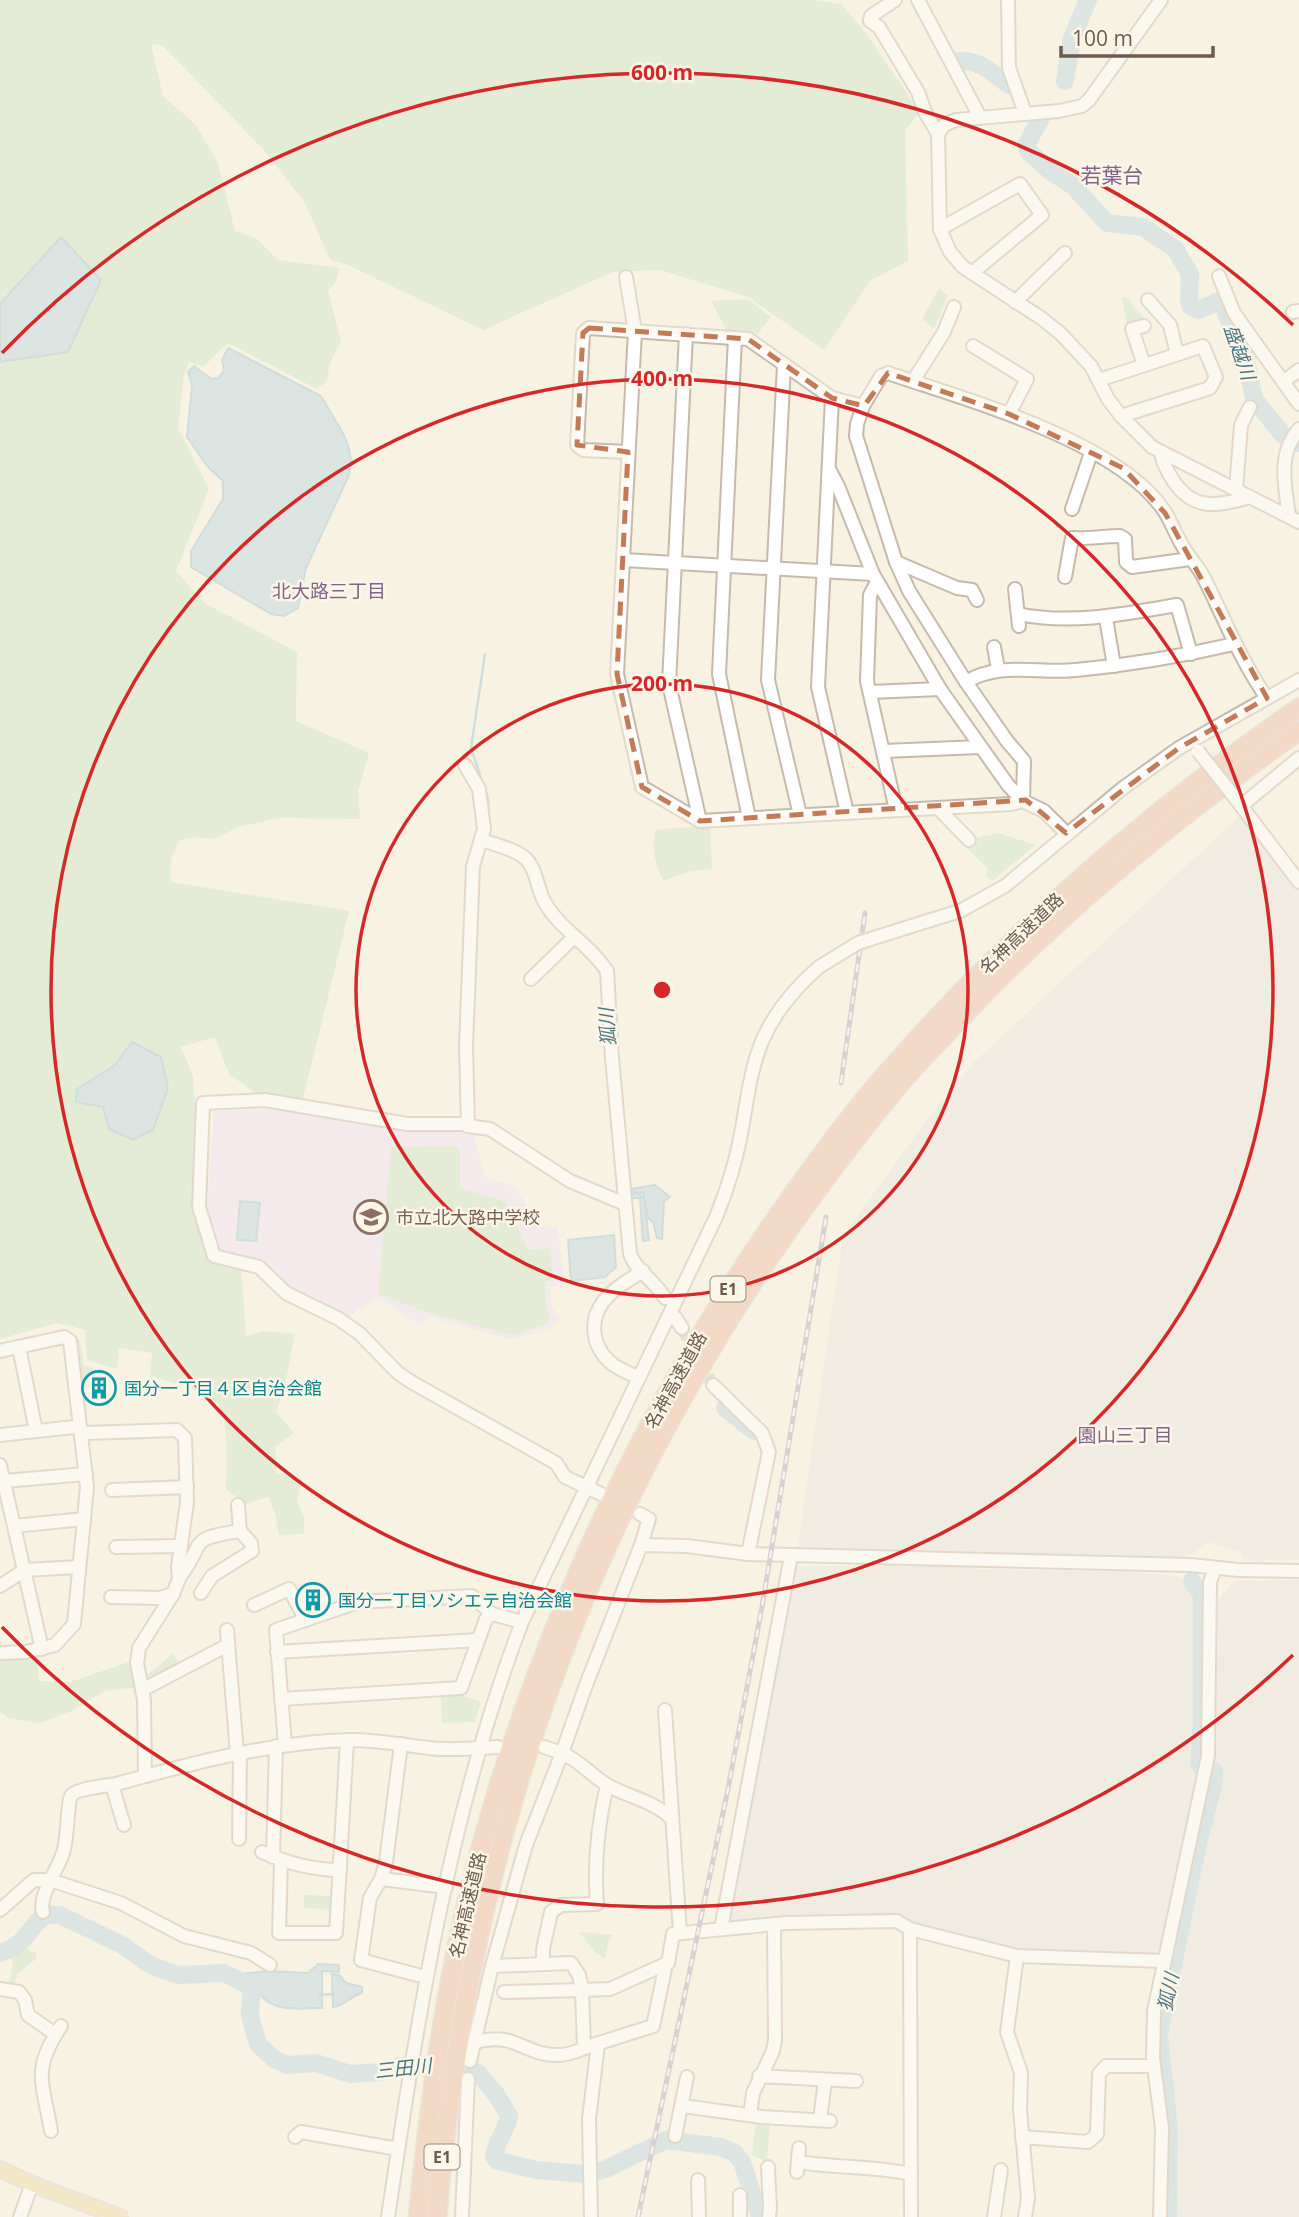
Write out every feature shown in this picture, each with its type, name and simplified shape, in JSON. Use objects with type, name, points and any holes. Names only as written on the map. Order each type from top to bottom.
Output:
[{"type":"highway","name":"名神高速道路","points":[[454,2056],[454,1961],[479,1853],[504,1769],[577,1572],[617,1485],[677,1374],[729,1287],[835,1138],[882,1078],[944,1009],[1072,883],[1223,760],[1299,708]]},
{"type":"highway","name":"名神高速道路","points":[[418,2217],[440,2098],[454,2056],[499,1852],[533,1738],[573,1626],[619,1524],[695,1378],[792,1224],[895,1089],[974,1004],[1045,933],[1110,876],[1235,776],[1299,731]]},
{"type":"highway","name":"名神高速道路","points":[[437,2217],[440,2098]]},
{"type":"main road","points":[[0,2169],[120,2217]]},
{"type":"street","points":[[895,0],[871,16],[870,21],[879,26],[918,92],[925,112],[938,134],[940,229],[950,252],[963,267],[1060,333],[1091,366],[1108,399],[1136,433],[1161,452],[1294,519]]},
{"type":"street","points":[[918,0],[980,117]]},
{"type":"street","points":[[1008,0],[1009,68],[1025,113]]},
{"type":"street","points":[[938,134],[944,125],[956,120],[1073,109],[1089,100],[1161,0]]},
{"type":"street","points":[[940,229],[1020,184],[1042,215],[972,273]]},
{"type":"street","points":[[1015,302],[1065,253]]},
{"type":"street","points":[[1219,275],[1234,313],[1299,404]]},
{"type":"street","points":[[626,277],[635,331],[617,674],[642,786],[700,821],[1028,801],[1044,811],[1066,833]]},
{"type":"street","points":[[1147,300],[1170,326],[1177,354]]},
{"type":"street","points":[[913,381],[944,332],[954,307]]},
{"type":"street","points":[[1144,326],[1132,329],[1144,365]]},
{"type":"street","points":[[628,452],[583,450],[578,445],[583,332],[589,328],[748,339],[832,398],[863,406]]},
{"type":"street","points":[[686,334],[668,684],[700,821]]},
{"type":"street","points":[[735,338],[719,674],[748,818]]},
{"type":"street","points":[[973,346],[1027,379],[1009,414]]},
{"type":"street","points":[[1099,380],[1203,346],[1216,377],[1210,388],[1121,416]]},
{"type":"street","points":[[784,365],[768,680],[800,815]]},
{"type":"street","points":[[1284,381],[1299,370]]},
{"type":"street","points":[[1023,801],[1024,761],[966,682],[909,591],[860,452],[857,424],[863,406],[881,376],[888,373],[1009,414],[1122,468],[1165,513],[1190,559],[1201,572],[1234,644],[1267,698]]},
{"type":"street","points":[[832,398],[818,687],[847,813]]},
{"type":"street","points":[[1236,490],[1241,425],[1250,407]]},
{"type":"street","points":[[1293,436],[1284,476],[1294,519]]},
{"type":"street","points":[[1161,452],[1164,465],[1176,486],[1191,501],[1229,502],[1250,497]]},
{"type":"street","points":[[1072,509],[1091,453]]},
{"type":"street","points":[[829,469],[875,578],[940,689],[1008,785],[1023,801]]},
{"type":"street","points":[[1156,501],[1176,486]]},
{"type":"street","points":[[1065,577],[1072,538],[1095,540],[1101,536],[1121,536],[1125,540],[1126,562],[1132,567],[1190,559]]},
{"type":"street","points":[[623,560],[824,572],[875,578]]},
{"type":"street","points":[[897,562],[957,588],[972,590],[977,600]]},
{"type":"street","points":[[875,578],[870,595],[867,681],[896,810]]},
{"type":"street","points":[[1016,589],[1018,620],[1106,618],[1177,605],[1191,654]]},
{"type":"street","points":[[1106,618],[1114,666]]},
{"type":"street","points":[[966,682],[998,669],[1052,673],[1191,654],[1234,644]]},
{"type":"street","points":[[994,647],[998,669]]},
{"type":"street","points":[[388,2217],[425,1977],[479,1749],[497,1686],[522,1622],[722,1202],[735,1163],[750,1080],[762,1042],[775,1017],[791,995],[820,967],[858,943],[960,911],[989,896],[1005,886],[1123,788],[1299,680]]},
{"type":"street","points":[[870,692],[940,689]]},
{"type":"street","points":[[1194,746],[1299,882]]},
{"type":"street","points":[[884,751],[980,747]]},
{"type":"street","points":[[1238,803],[1299,758]]},
{"type":"street","points":[[465,765],[479,789],[484,829],[473,866],[466,1046],[468,1126]]},
{"type":"street","points":[[938,808],[969,840]]},
{"type":"street","points":[[482,840],[524,856],[531,865],[551,913],[599,959],[607,971],[630,1254],[634,1264],[657,1284],[664,1298]]},
{"type":"street","points":[[531,979],[574,937]]},
{"type":"street","points":[[601,1494],[565,1477],[556,1463],[405,1378],[360,1334],[339,1319],[286,1293],[259,1267],[214,1256],[199,1207],[203,1103],[265,1100],[407,1124],[463,1124],[490,1129],[570,1181],[625,1204]]},
{"type":"street","points":[[639,1377],[610,1363],[595,1339],[594,1323],[605,1300],[643,1271]]},
{"type":"street","points":[[0,1351],[64,1337],[70,1340],[86,1474],[74,1624],[55,1645],[0,1653]]},
{"type":"street","points":[[19,1347],[36,1431]]},
{"type":"street","points":[[713,1385],[767,1441],[769,1452],[748,1554]]},
{"type":"street","points":[[0,1435],[74,1427],[86,1433],[177,1430],[185,1438],[187,1487],[179,1579]]},
{"type":"street","points":[[0,1465],[42,1649]]},
{"type":"street","points":[[4,1481],[86,1474]]},
{"type":"street","points":[[112,1490],[187,1487]]},
{"type":"street","points":[[201,1593],[212,1576],[252,1551],[251,1543],[240,1531],[238,1505]]},
{"type":"street","points":[[475,2042],[492,1966],[526,1844],[641,1545],[649,1518],[640,1514]]},
{"type":"street","points":[[14,1526],[84,1518]]},
{"type":"street","points":[[145,1776],[142,1690],[137,1662],[139,1648],[173,1594],[194,1550],[203,1539],[209,1535],[240,1531]]},
{"type":"street","points":[[641,1545],[687,1546],[748,1554],[791,1556],[1191,1565],[1299,1571]]},
{"type":"street","points":[[116,1547],[181,1546]]},
{"type":"street","points":[[721,1929],[791,1556]]},
{"type":"street","points":[[0,1586],[25,1570],[79,1567]]},
{"type":"street","points":[[1160,2217],[1162,2128],[1154,2066],[1154,2011],[1208,1756],[1210,1582],[1215,1568]]},
{"type":"street","points":[[254,1605],[289,1589],[306,1620]]},
{"type":"street","points":[[111,1597],[159,1598],[173,1594]]},
{"type":"street","points":[[347,1741],[336,1933],[279,1933],[272,1857],[281,1746],[281,1699],[275,1630],[358,1602],[472,1596],[492,1614],[522,1622]]},
{"type":"street","points":[[281,1699],[461,1688],[486,1619],[492,1614]]},
{"type":"street","points":[[227,1630],[239,1754],[239,1839]]},
{"type":"street","points":[[277,1652],[478,1640]]},
{"type":"street","points":[[142,1690],[228,1644]]},
{"type":"street","points":[[665,1710],[680,1933]]},
{"type":"street","points":[[43,1912],[41,1907],[68,1836],[71,1797],[75,1792],[281,1746],[347,1741],[438,1749],[498,1746]]},
{"type":"street","points":[[401,1744],[386,1862],[381,1880],[370,1898],[361,1960],[425,1977]]},
{"type":"street","points":[[544,1747],[580,1761],[607,1785],[660,1808],[671,1818]]},
{"type":"street","points":[[112,1785],[124,1825]]},
{"type":"street","points":[[543,1964],[543,1949],[551,1912],[561,1905],[597,1904],[595,1876],[607,1785]]},
{"type":"street","points":[[272,1857],[320,1870],[340,1870]]},
{"type":"street","points":[[0,1910],[34,1881],[50,1880],[121,1903],[184,1936],[251,1953],[270,1965]]},
{"type":"street","points":[[381,1880],[446,1886]]},
{"type":"street","points":[[454,2056],[475,2042],[492,2038],[511,2040],[537,2052],[572,2054],[653,2026],[673,1934],[680,1933],[774,1924],[897,1921],[910,1928],[1017,1956],[1165,1961]]},
{"type":"street","points":[[750,2115],[753,2093],[774,2051],[774,1924]]},
{"type":"street","points":[[910,1928],[911,2217]]},
{"type":"street","points":[[1017,1956],[1007,2032],[1021,2073],[1020,2110],[1028,2199],[1025,2217]]},
{"type":"street","points":[[492,1966],[571,1963],[579,1975],[582,1990],[584,2048]]},
{"type":"street","points":[[504,1992],[611,1989],[666,1964]]},
{"type":"street","points":[[0,1989],[19,1992],[25,2000],[28,2015],[58,2030],[43,2057],[40,2075],[51,2131]]},
{"type":"street","points":[[591,2217],[589,2119],[598,2043]]},
{"type":"street","points":[[1022,2137],[1088,2142],[1097,2134],[1099,2074],[1106,2066],[1154,2066]]},
{"type":"street","points":[[760,2076],[856,2081]]},
{"type":"street","points":[[675,2136],[687,2077]]},
{"type":"street","points":[[462,2217],[468,2079]]},
{"type":"street","points":[[682,2106],[825,2121],[825,2080]]},
{"type":"street","points":[[295,2137],[301,2132],[398,2149]]},
{"type":"street","points":[[799,2148],[798,2167],[886,2169],[911,2174]]},
{"type":"street","points":[[768,2167],[769,2217]]},
{"type":"street","points":[[994,2217],[1001,2170]]},
{"type":"street","points":[[698,2180],[699,2217]]},
{"type":"street","points":[[20,2217],[32,2184]]},
{"type":"street","points":[[740,2195],[740,2217]]},
{"type":"highlighted area","points":[[589,328],[748,339],[832,398],[864,406],[888,373],[1009,414],[1123,468],[1165,513],[1267,698],[1179,748],[1066,833],[1026,800],[700,821],[642,787],[617,674],[628,452],[577,445],[583,333]]},
{"type":"shaded area","points":[[1240,816],[1299,890],[1299,1560],[1247,1560],[1240,1552],[1208,1542],[1192,1554],[1177,1558],[797,1550],[843,1236],[926,1121],[975,1061]]},
{"type":"shaded area","name":"市立北大路中学校","points":[[271,1109],[410,1131],[463,1128],[473,1133],[485,1177],[515,1186],[539,1227],[557,1227],[565,1285],[550,1287],[552,1307],[560,1319],[551,1328],[512,1340],[430,1317],[421,1326],[379,1298],[357,1310],[346,1320],[298,1297],[260,1263],[219,1254],[207,1208],[214,1111]]},
{"type":"shaded area","points":[[801,1566],[972,1566],[974,1569],[1135,1572],[1183,1577],[1198,1595],[1197,1769],[1160,1948],[1152,1955],[1021,1951],[923,1928],[901,1915],[799,1915],[731,1920],[727,1913],[792,1570]]},
{"type":"shaded area","points":[[1299,1580],[1299,2217],[1175,2217],[1174,2121],[1167,2069],[1166,2032],[1216,1788],[1218,1599],[1235,1581]]},
{"type":"green space","points":[[0,0],[814,0],[841,4],[863,29],[920,112],[905,130],[908,261],[870,281],[824,350],[748,297],[660,270],[613,272],[483,330],[348,265],[330,260],[305,203],[264,150],[163,46],[151,44],[163,96],[195,124],[218,163],[235,231],[256,238],[278,260],[340,268],[336,281],[328,291],[341,341],[330,363],[327,381],[317,389],[228,343],[203,367],[189,362],[184,375],[178,428],[209,489],[176,571],[206,604],[297,652],[296,721],[369,753],[358,791],[360,819],[278,818],[238,827],[215,839],[195,837],[180,840],[171,858],[171,882],[349,911],[303,1099],[258,1095],[229,1074],[215,1037],[181,1047],[193,1076],[195,1104],[192,1203],[211,1261],[241,1267],[246,1336],[264,1331],[295,1334],[284,1389],[276,1412],[294,1433],[275,1447],[277,1473],[302,1479],[297,1500],[304,1517],[304,1534],[279,1535],[268,1497],[245,1504],[226,1489],[226,1435],[220,1407],[199,1391],[150,1376],[152,1353],[119,1348],[117,1369],[87,1360],[85,1330],[58,1323],[0,1339]]},
{"type":"green space","points":[[939,288],[948,296],[934,329],[922,319]]},
{"type":"green space","points":[[1122,297],[1126,297],[1145,319],[1127,324]]},
{"type":"green space","points":[[748,299],[771,317],[755,337],[746,331],[727,331],[711,301]]},
{"type":"green space","points":[[1230,314],[1261,356],[1254,360],[1246,350],[1236,333]]},
{"type":"green space","points":[[710,825],[712,869],[690,871],[664,881],[655,856],[656,830]]},
{"type":"green space","points":[[998,833],[1036,845],[992,881],[985,874],[989,870],[965,846],[975,838]]},
{"type":"green space","points":[[456,1146],[460,1153],[460,1188],[507,1202],[528,1250],[550,1248],[553,1280],[545,1282],[547,1311],[551,1317],[545,1324],[514,1336],[426,1312],[378,1294],[391,1147]]},
{"type":"green space","points":[[72,1340],[80,1340],[84,1365],[110,1376],[110,1379],[87,1381],[87,1395],[79,1395]]},
{"type":"green space","points":[[173,1654],[181,1664],[150,1680],[144,1677]]},
{"type":"green space","points":[[37,1659],[39,1681],[70,1682],[129,1662],[134,1688],[107,1690],[71,1711],[40,1723],[9,1718],[0,1712],[0,1660]]},
{"type":"green space","points":[[459,1694],[481,1702],[475,1722],[442,1723],[441,1695]]},
{"type":"green space","points":[[304,1895],[335,1896],[334,1910],[304,1908]]},
{"type":"green space","points":[[579,1932],[613,1935],[609,1940],[605,1959],[595,1952]]},
{"type":"green space","points":[[25,1945],[31,1953],[36,1952],[36,1959],[17,1974],[14,1987],[8,1986],[13,1963],[11,1952]]},
{"type":"green space","points":[[756,2122],[770,2124],[767,2158],[764,2161],[752,2155]]},
{"type":"water","points":[[61,237],[101,280],[68,352],[0,362],[0,304]]},
{"type":"water","points":[[228,348],[321,396],[349,448],[349,475],[306,568],[298,608],[284,616],[271,614],[191,567],[191,551],[223,499],[223,481],[208,467],[187,437],[192,385],[188,372],[194,366],[211,379],[218,378],[224,371],[222,360]]},
{"type":"water","points":[[132,1042],[161,1057],[168,1088],[153,1130],[133,1140],[109,1129],[103,1107],[76,1102],[77,1089],[114,1066]]},
{"type":"water","points":[[655,1185],[670,1197],[664,1201],[662,1239],[657,1238],[653,1222],[648,1218],[643,1193],[630,1193],[630,1189]]},
{"type":"water","points":[[638,1193],[644,1199],[649,1240],[643,1241],[640,1198],[630,1198],[630,1195]]},
{"type":"water","points":[[240,1201],[260,1203],[256,1241],[237,1240]]},
{"type":"water","points":[[614,1235],[616,1267],[605,1277],[571,1281],[568,1240]]},
{"type":"water","points":[[318,1964],[339,1965],[339,1972],[322,1971],[322,2008],[280,2007],[242,1980],[242,1974],[267,1971],[308,1973]]},
{"type":"water","points":[[332,1974],[339,1975],[346,1983],[362,1987],[362,1993],[333,2007]]},
{"type":"waterway","points":[[1065,81],[1072,38],[1088,0]]},
{"type":"waterway","name":"盛越川","points":[[960,61],[980,65],[1009,85]]},
{"type":"waterway","name":"盛越川","points":[[1038,118],[1040,120],[1027,143],[1028,151],[1049,170],[1073,186],[1107,223],[1143,227],[1175,249],[1190,274],[1191,307],[1199,310],[1222,302],[1248,369],[1254,399],[1284,436],[1299,443]]},
{"type":"waterway","name":"狐川","points":[[485,654],[471,748],[488,799],[489,822]]},
{"type":"waterway","name":"狐川","points":[[525,851],[531,854],[536,864]]},
{"type":"waterway","name":"狐川","points":[[725,1408],[754,1431]]},
{"type":"waterway","name":"狐川","points":[[1192,1581],[1202,1595],[1201,1767]]},
{"type":"waterway","name":"狐川","points":[[1168,2217],[1169,2130],[1159,2034],[1198,1843],[1214,1782],[1214,1771]]},
{"type":"waterway","name":"三田川","points":[[0,1953],[21,1942],[39,1920],[48,1915],[60,1915],[124,1946],[147,1963],[163,1970],[179,1975],[224,1973],[252,1987],[250,2014],[259,2045],[274,2059],[287,2065],[316,2063],[350,2074],[380,2072],[401,2066],[440,2064],[463,2067],[478,2073],[496,2094],[509,2116],[495,2152],[494,2157],[498,2161],[536,2170],[585,2174],[606,2169],[666,2140],[721,2147],[735,2153],[742,2162],[760,2217]]},
{"type":"waterway","name":"三田川","points":[[224,1973],[245,1978]]},
{"type":"waterway","points":[[319,1995],[333,1994]]},
{"type":"tunnel","points":[[682,1328],[713,1385]]},
{"type":"railway","points":[[841,1083],[865,913]]},
{"type":"railway","points":[[638,2217],[728,1789],[762,1607],[826,1217]]},
{"type":"place","name":"市立北大路中学校","points":[[371,1217]]},
{"type":"place","name":"国分一丁目４区自治会館","points":[[99,1388]]},
{"type":"place","name":"国分一丁目ソシエテ自治会館","points":[[313,1600]]},
{"type":"district","name":"若葉台","points":[[1112,175]]},
{"type":"district","name":"北大路三丁目","points":[[329,591]]},
{"type":"district","name":"園山三丁目","points":[[1125,1435]]}]
